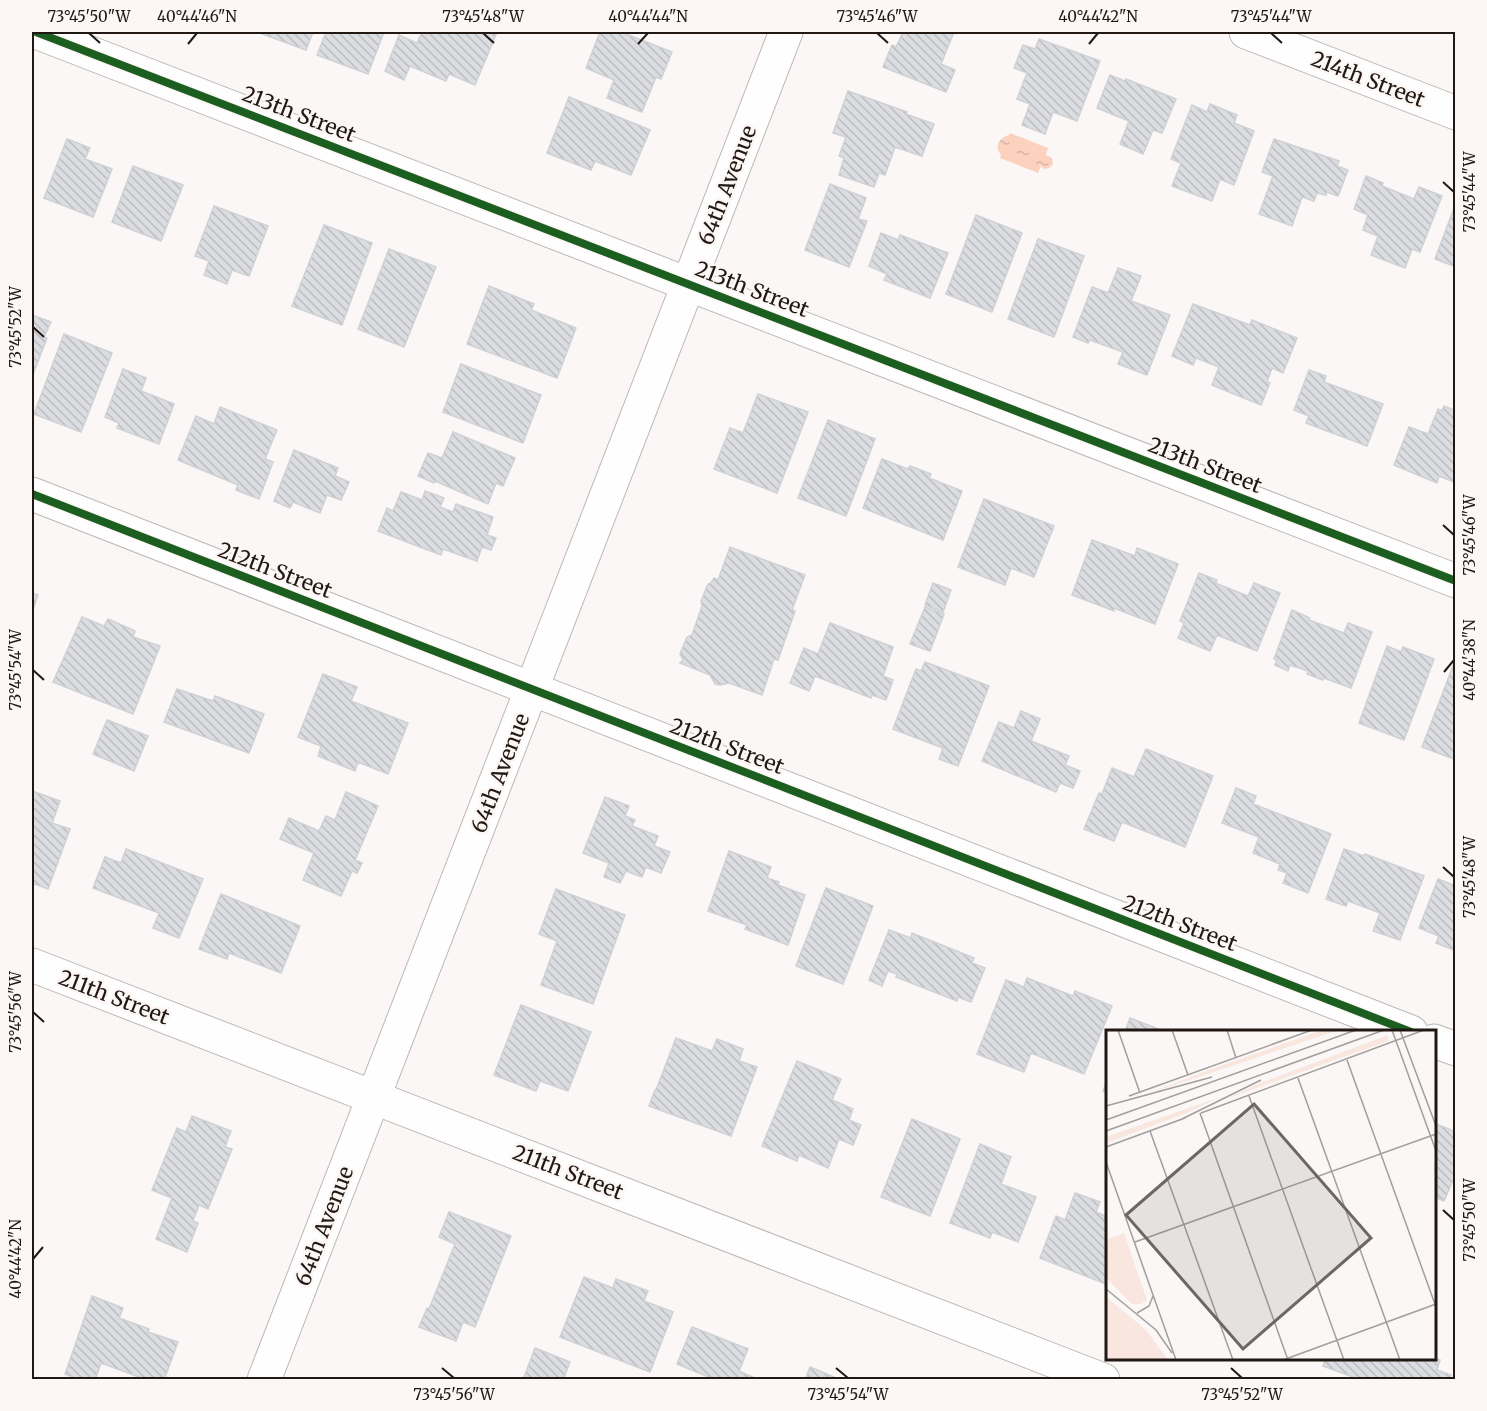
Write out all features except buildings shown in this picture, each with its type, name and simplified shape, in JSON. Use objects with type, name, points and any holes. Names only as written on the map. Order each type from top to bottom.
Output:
[{"type":"street","name":"213th Street","points":[[36,32],[1455,581]]},
{"type":"street","name":"64th Avenue","points":[[264,1380],[786,32]]},
{"type":"street","name":"214th Street","points":[[1246,32],[1455,113]]},
{"type":"street","name":"212th Street","points":[[32,494],[1406,1030]]},
{"type":"street","name":"211th Street","points":[[32,965],[1104,1380]]},
{"type":"street","points":[[1436,1042],[1455,1049]]},
{"type":"water","points":[[1010,133],[1048,148],[1046,155],[1052,158],[1053,164],[1044,169],[1041,166],[1038,173],[1000,158],[999,143]]},
{"type":"cycle path","points":[[36,32],[1456,581]]},
{"type":"cycle path","points":[[32,494],[1406,1030]]}]
